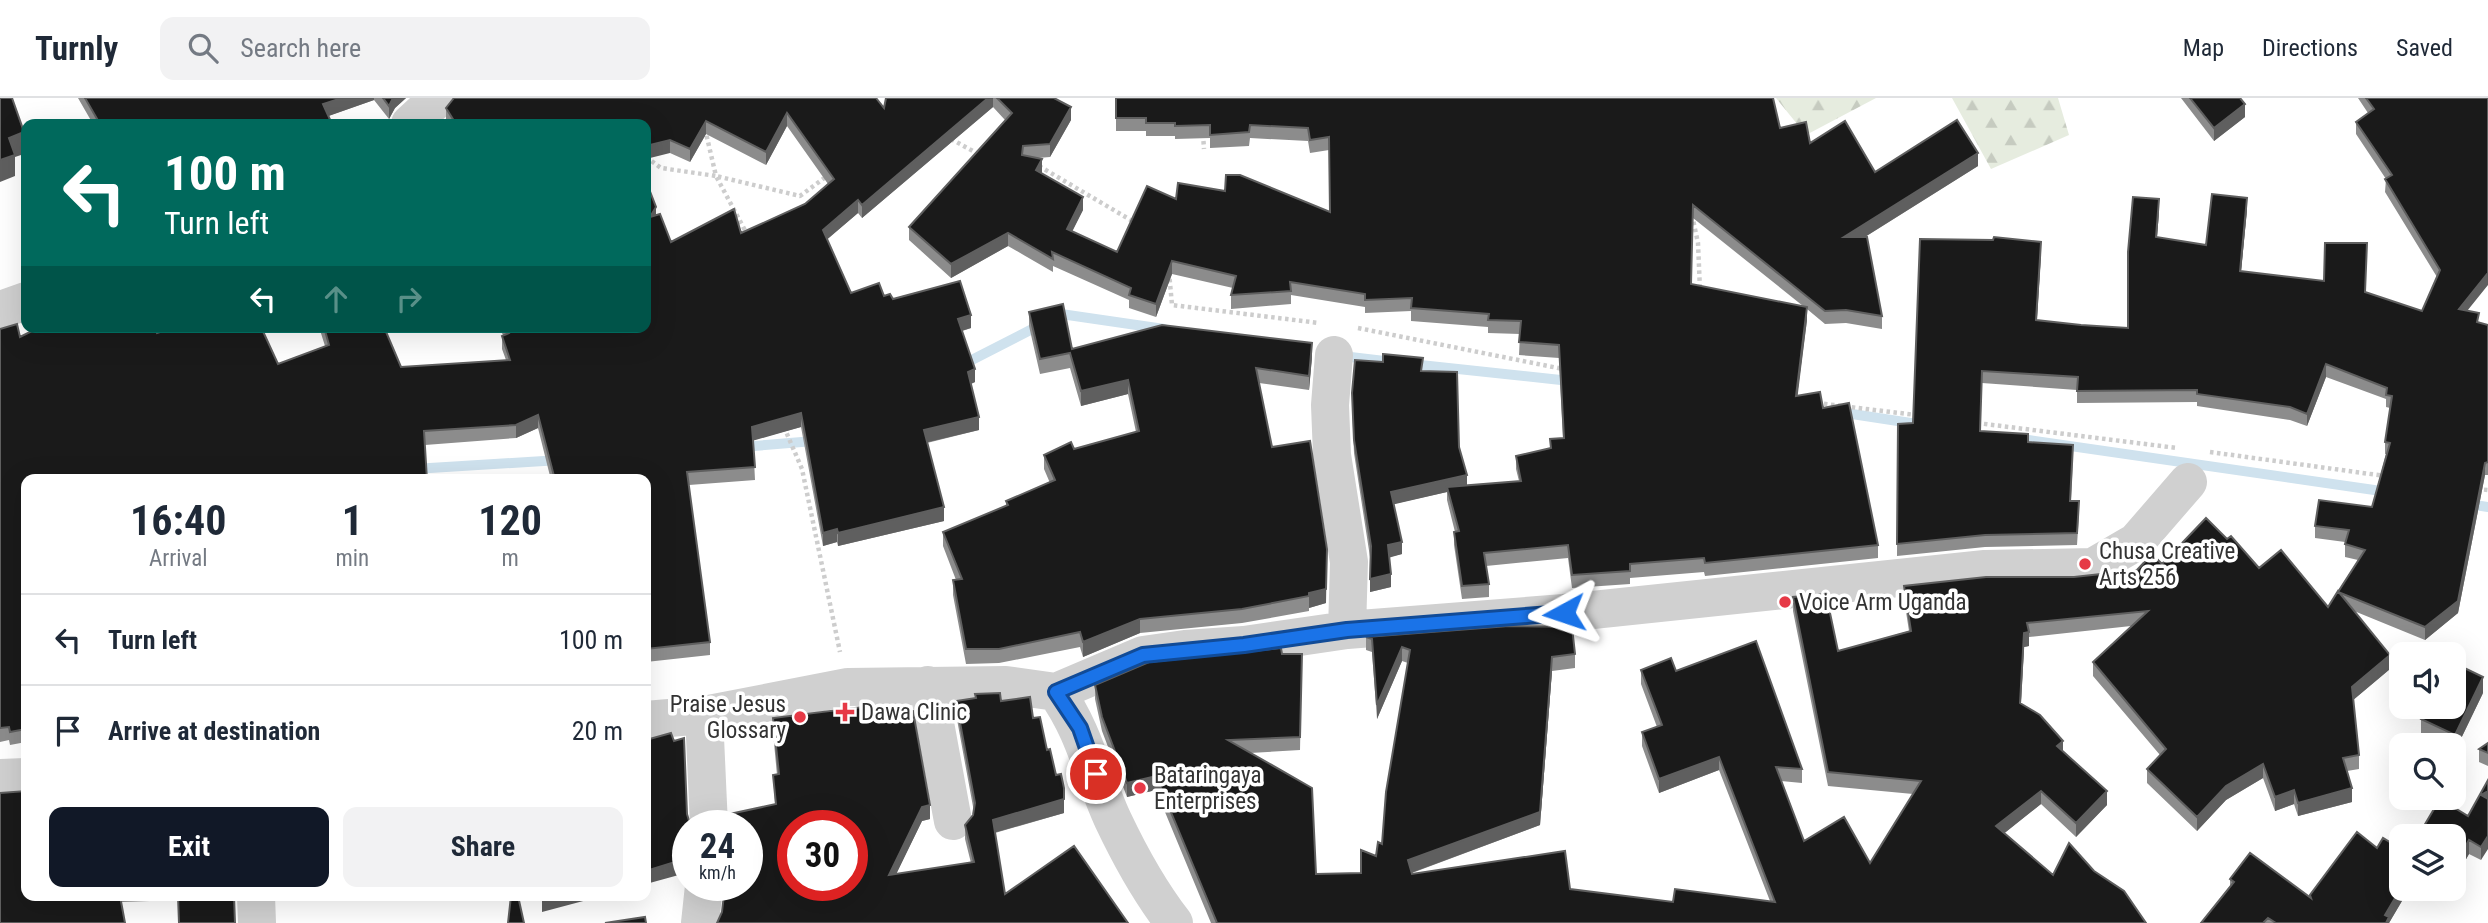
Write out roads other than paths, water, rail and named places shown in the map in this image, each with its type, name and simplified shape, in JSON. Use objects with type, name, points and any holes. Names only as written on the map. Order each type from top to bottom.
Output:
[{"type":"street","points":[[415,119],[438,98]]},
{"type":"street","points":[[0,310],[21,303]]},
{"type":"street","points":[[1338,336],[1330,405],[1332,442],[1349,562],[1347,630]]},
{"type":"street","points":[[651,720],[704,715],[848,687],[1006,685],[1056,692],[1143,655],[1244,645],[1347,630],[1985,569],[2093,567],[2136,542],[2193,461]]},
{"type":"street","points":[[928,685],[953,821]]},
{"type":"street","points":[[1056,692],[1080,728],[1113,820],[1159,904],[1174,923]]},
{"type":"street","points":[[704,715],[708,810]]},
{"type":"street","points":[[0,778],[21,777]]},
{"type":"street","points":[[256,901],[257,923]]},
{"type":"street","points":[[700,923],[702,901]]},
{"type":"waterway","points":[[1055,317],[1061,314],[1164,329]]},
{"type":"waterway","points":[[962,365],[1042,324]]},
{"type":"waterway","points":[[1342,356],[1393,362]]},
{"type":"waterway","points":[[1411,364],[1570,381]]},
{"type":"waterway","points":[[1839,412],[1924,425]]},
{"type":"waterway","points":[[2015,438],[2388,492]]},
{"type":"waterway","points":[[742,447],[814,441]]},
{"type":"waterway","points":[[414,469],[560,460]]},
{"type":"waterway","points":[[2469,504],[2488,507]]},
{"type":"place","name":"Chusa Creative Arts 256","points":[[2085,564]]},
{"type":"place","name":"Voice Arm Uganda","points":[[1785,602]]},
{"type":"place","name":"Dawa Clinic","points":[[845,712]]},
{"type":"place","name":"Praise Jesus Glossary","points":[[800,717]]},
{"type":"place","name":"Bataringaya Enterprises","points":[[1140,788]]}]
